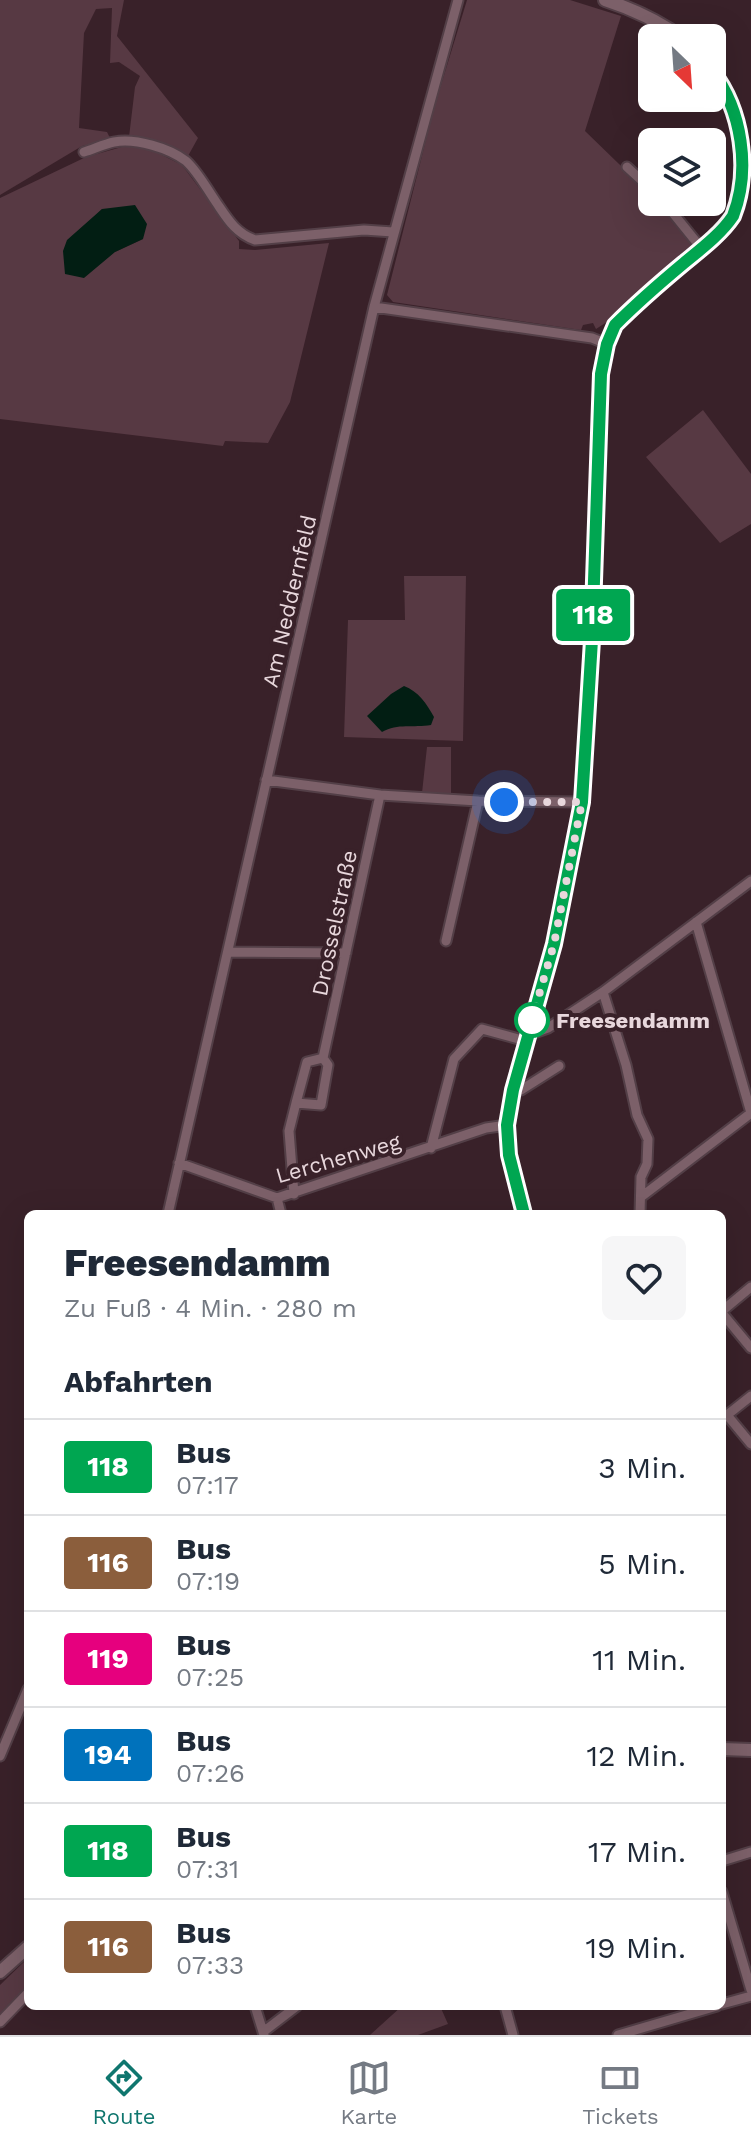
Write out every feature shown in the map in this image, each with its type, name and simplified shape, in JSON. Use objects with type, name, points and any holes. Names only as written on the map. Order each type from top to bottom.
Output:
[{"type":"street","name":"Am Neddernfeld","points":[[169,1210],[374,307],[458,0]]},
{"type":"street","points":[[605,0],[640,12],[662,24]]},
{"type":"street","points":[[524,1210],[509,1155],[507,1125],[513,1090],[554,944],[582,802],[591,655],[601,374],[607,344],[615,325],[702,249],[734,215],[747,179],[750,157],[736,111],[726,94]]},
{"type":"street","points":[[84,152],[114,142],[129,142],[170,152],[194,170],[232,225],[242,235],[255,240],[364,230],[393,232]]},
{"type":"street","points":[[627,167],[638,177]]},
{"type":"street","points":[[675,216],[702,249]]},
{"type":"street","points":[[374,307],[592,338],[607,344]]},
{"type":"street","points":[[266,780],[380,795],[478,801],[582,802]]},
{"type":"street","name":"Drosselstraße","points":[[296,1103],[321,1105],[328,1065],[323,1058],[380,795]]},
{"type":"street","points":[[446,941],[478,801]]},
{"type":"street","points":[[431,1148],[454,1059],[482,1029],[527,1038],[548,1028],[603,992],[751,881]]},
{"type":"street","points":[[641,1197],[751,1113],[696,922]]},
{"type":"street","points":[[228,952],[346,953]]},
{"type":"street","points":[[603,992],[626,1065],[637,1115],[648,1139],[647,1164],[641,1177],[640,1210]]},
{"type":"street","name":"Drosselstraße","points":[[294,1194],[289,1131],[307,1062],[323,1058]]},
{"type":"street","points":[[513,1090],[521,1090],[559,1066]]},
{"type":"street","name":"Lerchenweg","points":[[179,1163],[277,1198],[486,1128],[507,1125]]},
{"type":"street","points":[[277,1198],[280,1210]]},
{"type":"street","points":[[726,1309],[751,1287]]},
{"type":"street","points":[[726,1317],[751,1348]]},
{"type":"street","points":[[726,1416],[751,1396]]},
{"type":"street","points":[[726,1418],[751,1444]]},
{"type":"street","points":[[0,1756],[24,1699]]},
{"type":"street","points":[[726,1749],[751,1750]]},
{"type":"street","points":[[726,1860],[751,1852]]},
{"type":"street","points":[[726,1906],[751,1993],[726,2002]]},
{"type":"street","points":[[0,1972],[24,1951]]},
{"type":"street","points":[[0,2022],[24,1997]]},
{"type":"street","points":[[256,2010],[263,2033],[292,2010]]},
{"type":"street","points":[[506,2010],[513,2035]]},
{"type":"street","points":[[618,2035],[702,2010]]},
{"type":"shaded area","points":[[0,0],[124,0],[117,36],[198,138],[188,156],[155,142],[129,137],[135,87],[140,76],[119,62],[110,63],[112,8],[96,9],[84,33],[79,128],[107,132],[111,140],[82,146],[0,195]]},
{"type":"shaded area","points":[[467,0],[570,0],[621,16],[585,131],[638,182],[638,216],[669,216],[693,245],[686,256],[596,329],[593,323],[583,325],[581,330],[393,302],[387,295],[434,108]]},
{"type":"shaded area","points":[[129,145],[152,150],[182,165],[239,241],[239,249],[329,243],[290,402],[268,443],[225,441],[223,446],[0,419],[0,198],[86,157]],"holes":[[[102,209],[143,239],[115,252],[90,222]]]},
{"type":"shaded area","points":[[135,205],[147,224],[143,239],[115,252],[84,278],[65,274],[63,251],[67,240],[102,209]]},
{"type":"shaded area","points":[[703,410],[751,474],[751,524],[720,543],[646,457]]},
{"type":"shaded area","points":[[404,576],[466,576],[463,741],[344,737],[348,620],[405,620]]},
{"type":"shaded area","points":[[404,686],[418,695],[428,707],[434,717],[431,725],[400,727],[382,732],[367,716]]},
{"type":"shaded area","points":[[427,747],[451,747],[451,795],[422,793]]},
{"type":"shaded area","points":[[24,1962],[24,1991],[0,2015],[0,1985]]},
{"type":"shaded area","points":[[398,2010],[442,2010],[448,2024],[418,2035],[370,2035]]},
{"type":"bus line","name":"118","points":[[523,1210],[509,1155],[507,1125],[513,1090],[554,944],[582,802],[592,640],[601,374],[607,344],[615,325],[714,237],[734,215],[742,197],[747,179],[746,142],[726,92]]},
{"type":"place","name":"Freesendamm","points":[[532,1020]]},
{"type":"route","points":[[504,802],[582,802],[554,944],[529,1029],[532,1020]]}]
